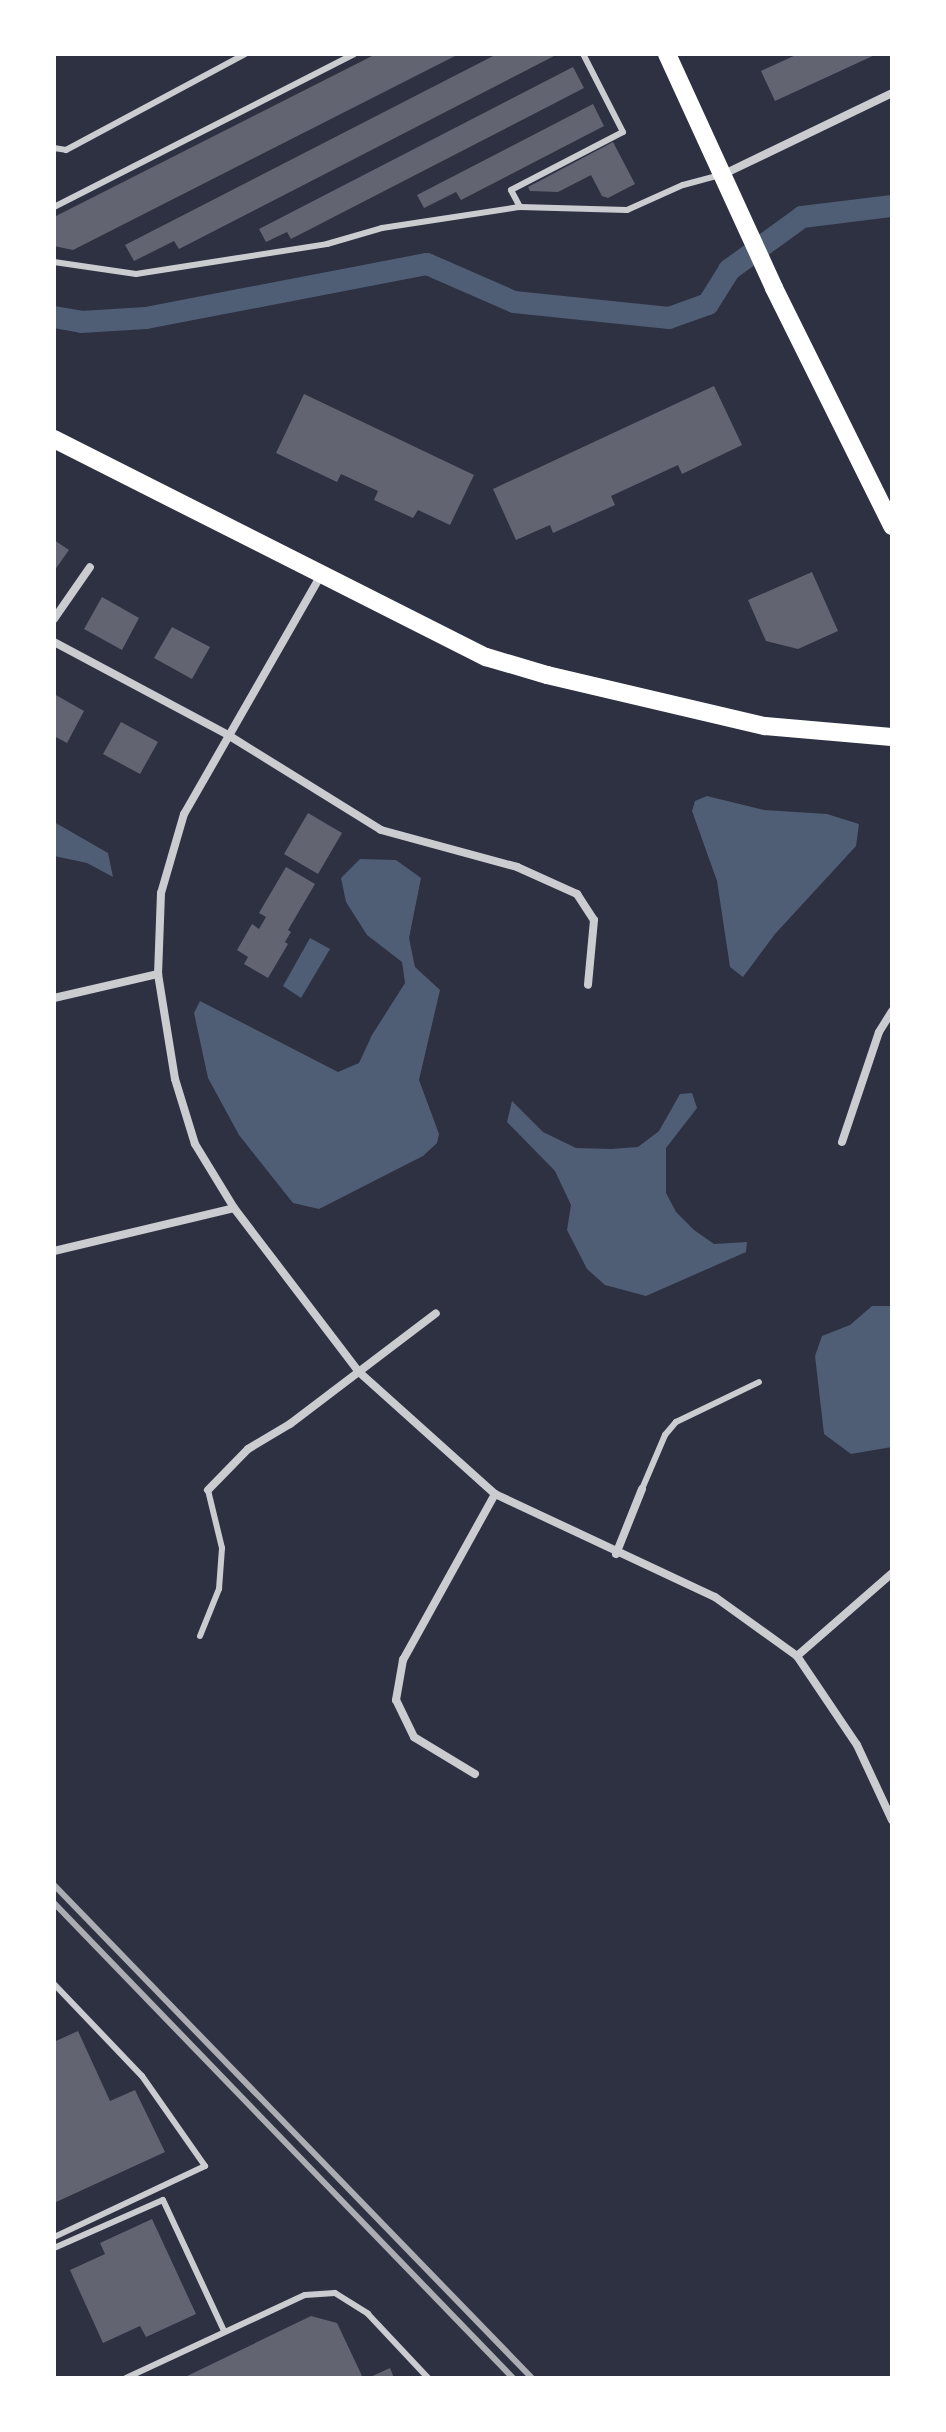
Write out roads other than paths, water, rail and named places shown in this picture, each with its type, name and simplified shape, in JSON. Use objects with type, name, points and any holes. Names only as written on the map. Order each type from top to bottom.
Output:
[{"type":"main road","points":[[667,54],[811,363],[892,526]]},
{"type":"main road","points":[[54,439],[486,657],[547,675],[765,726],[892,737]]},
{"type":"street","points":[[723,175],[892,93]]},
{"type":"street","points":[[54,619],[90,567]]},
{"type":"street","points":[[321,575],[184,814],[161,893],[158,974],[175,1079],[195,1144],[234,1208],[359,1372],[495,1494],[616,1554],[715,1597],[797,1656],[857,1745],[892,1820]]},
{"type":"street","points":[[54,642],[228,735],[381,830],[517,867],[577,894],[594,920],[588,985]]},
{"type":"street","points":[[54,998],[158,974]]},
{"type":"street","points":[[842,1142],[879,1032],[892,1011]]},
{"type":"street","points":[[54,1251],[234,1208]]},
{"type":"street","points":[[208,1490],[248,1449],[290,1424],[436,1313]]},
{"type":"street","points":[[616,1554],[642,1489]]},
{"type":"street","points":[[475,1774],[414,1737],[396,1700],[403,1660],[495,1494]]},
{"type":"street","points":[[797,1656],[892,1573]]},
{"type":"lane","points":[[54,148],[66,150],[245,54]]},
{"type":"lane","points":[[54,207],[354,54]]},
{"type":"lane","points":[[520,207],[511,190],[623,132],[583,54]]},
{"type":"lane","points":[[54,262],[136,274],[327,244],[382,228],[520,207],[627,210],[683,185],[723,175]]},
{"type":"lane","points":[[642,1489],[665,1435],[676,1422],[759,1382]]},
{"type":"lane","points":[[200,1636],[219,1589],[222,1548],[208,1490]]},
{"type":"lane","points":[[54,1984],[142,2076],[205,2166],[54,2237]]},
{"type":"lane","points":[[54,2248],[163,2200],[224,2331]]},
{"type":"lane","points":[[126,2378],[305,2295],[335,2293],[368,2314],[428,2378]]},
{"type":"water","points":[[707,796],[764,810],[827,814],[859,824],[856,846],[775,934],[743,977],[730,967],[717,881],[692,811],[695,801]]},
{"type":"water","points":[[54,822],[108,853],[113,877],[87,863],[54,856]]},
{"type":"water","points":[[360,859],[396,860],[421,878],[409,938],[415,967],[440,990],[419,1080],[439,1134],[437,1143],[423,1156],[319,1209],[293,1203],[239,1135],[208,1078],[194,1013],[200,1001],[338,1072],[359,1063],[372,1035],[405,983],[402,962],[367,935],[346,902],[341,878]]},
{"type":"water","points":[[310,938],[330,949],[301,998],[283,986]]},
{"type":"water","points":[[692,1093],[697,1108],[666,1148],[666,1193],[676,1212],[694,1230],[714,1244],[747,1242],[746,1252],[646,1296],[605,1285],[587,1269],[567,1230],[571,1205],[555,1171],[507,1122],[512,1101],[543,1132],[576,1148],[611,1149],[638,1147],[659,1131],[680,1094]]},
{"type":"water","points":[[872,1306],[892,1306],[892,1447],[851,1454],[824,1434],[815,1356],[822,1336],[850,1325]]},
{"type":"waterway","points":[[54,317],[81,322],[146,318],[427,264],[514,302],[669,318],[708,304],[729,270],[802,217],[892,206]]},
{"type":"railway","points":[[54,1885],[532,2378]]},
{"type":"railway","points":[[54,1903],[513,2378]]}]
